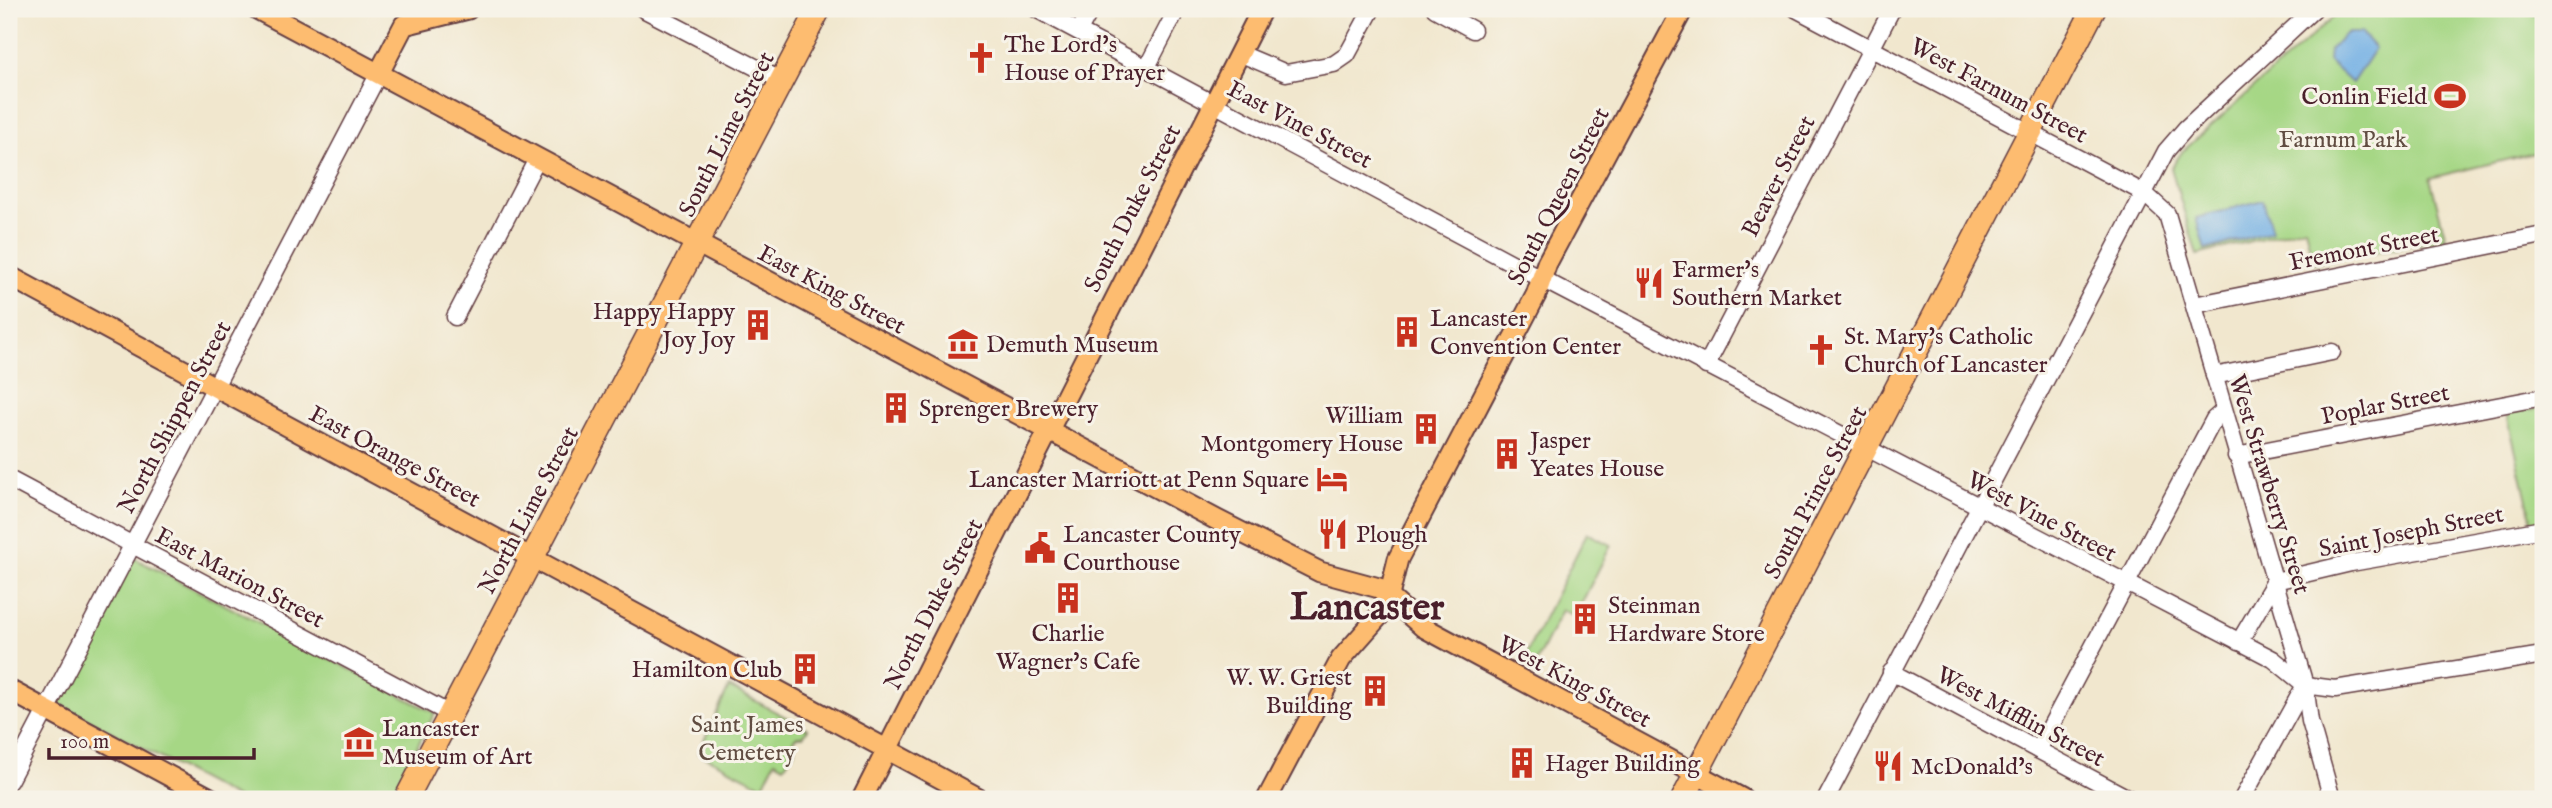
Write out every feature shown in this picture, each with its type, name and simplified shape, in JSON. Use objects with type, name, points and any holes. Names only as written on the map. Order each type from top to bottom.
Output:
[{"type":"highway","name":"South Lime Street","points":[[698,245],[819,9]]},
{"type":"highway","name":"South Prince Street","points":[[1683,799],[1867,450],[2094,9]]},
{"type":"highway","name":"North Lime Street","points":[[406,799],[698,245]]},
{"type":"main road","name":"East King Street","points":[[257,9],[1048,431],[1311,568],[1364,582],[1391,595]]},
{"type":"main road","points":[[379,73],[408,17],[468,9]]},
{"type":"main road","name":"South Duke Street","points":[[1048,431],[1262,9]]},
{"type":"main road","name":"South Queen Street","points":[[1391,595],[1398,559],[1682,9]]},
{"type":"main road","name":"East Orange Street","points":[[9,276],[979,799]]},
{"type":"main road","name":"North Duke Street","points":[[862,799],[1048,431]]},
{"type":"main road","points":[[1267,799],[1341,659],[1353,642],[1381,615],[1391,595]]},
{"type":"main road","name":"West King Street","points":[[1391,595],[1423,627],[1743,799]]},
{"type":"main road","points":[[9,690],[212,799]]},
{"type":"street","points":[[643,9],[782,81]]},
{"type":"street","name":"East Vine Street","points":[[1036,9],[1541,279]]},
{"type":"street","points":[[1079,31],[1091,9]]},
{"type":"street","points":[[1147,67],[1177,9]]},
{"type":"street","points":[[1239,53],[1286,73],[1334,64],[1347,55],[1372,9]]},
{"type":"street","points":[[1435,9],[1473,30]]},
{"type":"street","name":"West Farnum Street","points":[[1796,9],[2144,192]]},
{"type":"street","name":"Beaver Street","points":[[1706,366],[1892,9]]},
{"type":"street","points":[[1826,799],[2144,192],[2174,140],[2314,9]]},
{"type":"street","name":"North Shippen Street","points":[[9,781],[379,73]]},
{"type":"street","points":[[455,317],[537,159]]},
{"type":"street","name":"West Strawberry Street","points":[[2144,192],[2167,214],[2305,685],[2310,721],[2332,799]]},
{"type":"street","name":"Fremont Street","points":[[2194,305],[2543,235]]},
{"type":"street","name":"West Vine Street","points":[[1541,279],[2273,659],[2305,685]]},
{"type":"street","points":[[2214,376],[2333,352]]},
{"type":"street","name":"Poplar Street","points":[[2236,456],[2543,397]]},
{"type":"street","points":[[2038,750],[2214,419],[2224,411]]},
{"type":"street","name":"East Marion Street","points":[[9,479],[450,714]]},
{"type":"street","name":"Saint Joseph Street","points":[[2275,581],[2351,564],[2543,529]]},
{"type":"street","points":[[2239,642],[2275,581]]},
{"type":"street","points":[[2242,799],[2305,685],[2335,689],[2543,655]]},
{"type":"street","name":"West Mifflin Street","points":[[1891,672],[2130,799]]},
{"type":"green space","name":"Farnum Park","points":[[2342,9],[2524,9],[2543,19],[2543,151],[2430,178],[2446,239],[2313,263],[2305,227],[2197,255],[2171,168],[2182,152]]},
{"type":"green space","points":[[2543,407],[2543,521],[2532,522],[2507,414]]},
{"type":"green space","points":[[1587,533],[1611,545],[1575,616],[1562,610],[1535,664],[1524,658]]},
{"type":"green space","points":[[132,557],[435,713],[389,799],[238,799],[57,703]]},
{"type":"green space","name":"Saint James Cemetery","points":[[729,687],[808,729],[803,736],[797,736],[793,740],[795,750],[784,766],[775,761],[763,786],[698,753]]},
{"type":"water","points":[[2346,33],[2361,33],[2375,48],[2352,83],[2328,61],[2329,50]]},
{"type":"water","points":[[2263,200],[2272,231],[2205,250],[2196,218]]},
{"type":"place","name":"The Lord's House of Prayer","points":[[981,58]]},
{"type":"place","name":"Conlin Field","points":[[2450,96]]},
{"type":"place","name":"Farmer's Southern Market","points":[[1649,283]]},
{"type":"place","name":"Happy Happy Joy Joy","points":[[758,325]]},
{"type":"place","name":"Lancaster Convention Center","points":[[1407,332]]},
{"type":"place","name":"Demuth Museum","points":[[963,344]]},
{"type":"place","name":"St. Mary's Catholic Church of Lancaster","points":[[1821,350]]},
{"type":"place","name":"Sprenger Brewery","points":[[896,408]]},
{"type":"place","name":"William Montgomery House","points":[[1426,429]]},
{"type":"place","name":"Jasper Yeates House","points":[[1507,454]]},
{"type":"place","name":"Lancaster Marriott at Penn Square","points":[[1332,479]]},
{"type":"place","name":"Plough","points":[[1333,534]]},
{"type":"place","name":"Lancaster County Courthouse","points":[[1040,548]]},
{"type":"place","name":"Charlie Wagner's Cafe","points":[[1068,598]]},
{"type":"place","name":"Steinman Hardware Store","points":[[1585,619]]},
{"type":"place","name":"Hamilton Club","points":[[805,669]]},
{"type":"place","name":"W. W. Griest Building","points":[[1375,691]]},
{"type":"place","name":"Lancaster Museum of Art","points":[[359,742]]},
{"type":"place","name":"Hager Building","points":[[1522,763]]},
{"type":"place","name":"McDonald's","points":[[1888,766]]},
{"type":"district","name":"Lancaster","points":[[1367,606]]}]
